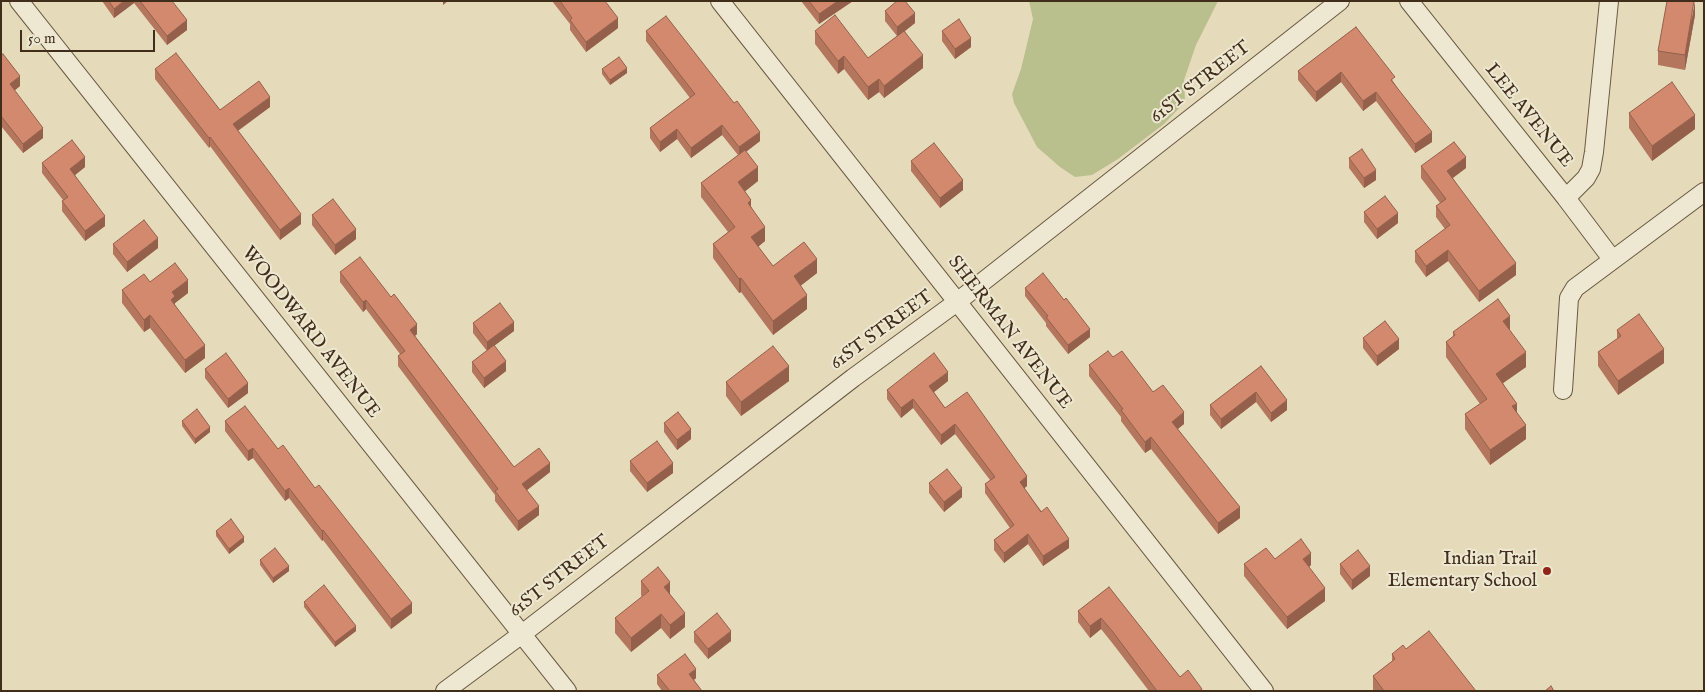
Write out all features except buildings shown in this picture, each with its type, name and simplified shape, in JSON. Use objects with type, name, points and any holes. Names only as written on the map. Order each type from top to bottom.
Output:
[{"type":"street","name":"WOODWARD AVENUE","points":[[19,1],[567,691]]},
{"type":"street","name":"SHERMAN AVENUE","points":[[720,1],[1264,691]]},
{"type":"street","name":"61ST STREET","points":[[445,691],[522,634],[846,384],[957,302],[1340,1]]},
{"type":"street","name":"LEE AVENUE","points":[[1409,1],[1566,198],[1612,259]]},
{"type":"street","points":[[1566,198],[1586,178],[1591,169],[1609,1]]},
{"type":"street","points":[[1563,390],[1569,298],[1575,288],[1704,192]]},
{"type":"green space","points":[[1029,1],[1218,1],[1196,45],[1184,80],[1185,102],[1164,124],[1118,159],[1092,175],[1075,177],[1037,147],[1014,103],[1012,94],[1021,69],[1033,19]]},
{"type":"place","name":"Indian Trail Elementary School","points":[[1547,571]]}]
